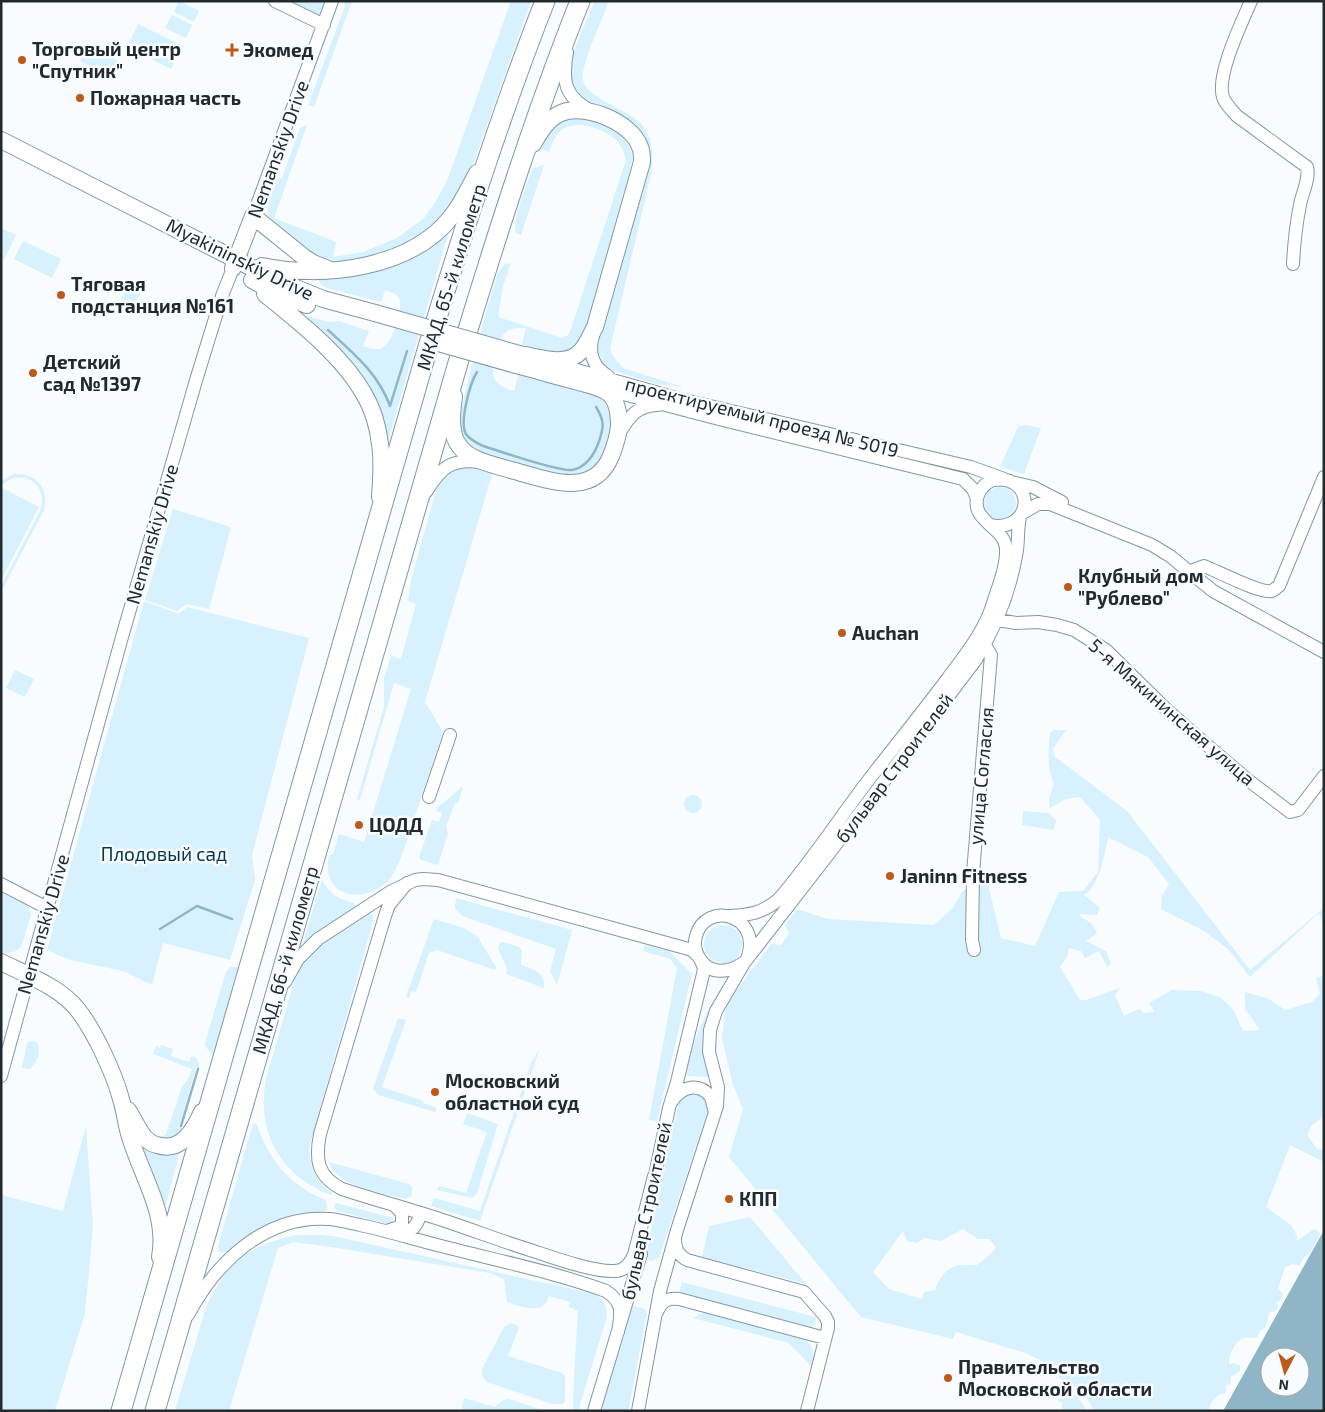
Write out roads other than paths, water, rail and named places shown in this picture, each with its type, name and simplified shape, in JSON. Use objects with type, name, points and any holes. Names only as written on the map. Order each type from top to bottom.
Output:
[{"type":"highway","name":"МКАД, 65-й километр","points":[[368,556],[455,257],[492,145],[545,1]]},
{"type":"highway","name":"МКАД, 65-й километр","points":[[416,510],[495,240],[542,101],[580,1]]},
{"type":"highway","name":"МКАД, 66-й километр","points":[[155,1411],[416,510]]},
{"type":"highway","name":"МКАД, 66-й километр","points":[[121,1411],[368,556]]},
{"type":"main road","points":[[518,359],[564,360],[573,357],[581,351],[595,326],[642,162],[640,146],[628,129],[617,122],[583,111],[561,113],[552,118],[543,127],[519,170]]},
{"type":"main road","name":"Myakininskiy Drive","points":[[1,140],[238,268]]},
{"type":"main road","points":[[238,268],[266,267],[294,272],[337,270],[367,265],[409,250],[437,231],[451,217],[463,199],[492,145]]},
{"type":"main road","name":"Myakininskiy Drive","points":[[1,151],[238,268],[374,319]]},
{"type":"main road","points":[[253,216],[312,263],[324,268],[337,270]]},
{"type":"main road","name":"Nemanskiy Drive","points":[[238,268],[253,216]]},
{"type":"main road","points":[[238,268],[279,300],[340,362],[364,394],[373,413],[381,446],[379,517]]},
{"type":"main road","points":[[279,300],[283,287],[297,289]]},
{"type":"main road","name":"Myakininskiy Drive","points":[[279,300],[374,319],[518,359]]},
{"type":"main road","points":[[460,356],[452,421],[454,436],[459,447],[466,453],[490,464],[558,482],[579,483],[598,476],[609,461],[618,437],[618,410],[615,401],[608,392],[595,387]]},
{"type":"main road","name":"проектируемый проезд № 5019","points":[[518,359],[595,387]]},
{"type":"main road","points":[[1,962],[65,997],[78,1010],[101,1050],[121,1098],[144,1137],[152,1144],[163,1147],[174,1146],[184,1141],[197,1124],[214,1087]]},
{"type":"main road","points":[[121,1098],[130,1137],[160,1216],[162,1249],[151,1307]]},
{"type":"street","points":[[276,1],[324,25]]},
{"type":"street","name":"Nemanskiy Drive","points":[[253,216],[332,1]]},
{"type":"street","points":[[1251,1],[1228,56],[1223,79],[1223,97],[1236,116],[1307,167],[1308,177],[1300,203],[1295,232],[1293,264]]},
{"type":"street","points":[[572,22],[564,74],[565,85],[575,100],[600,115]]},
{"type":"street","name":"Nemanskiy Drive","points":[[1,1076],[197,377],[222,296],[238,268]]},
{"type":"street","points":[[595,326],[591,342],[591,354],[594,363],[606,376],[619,382]]},
{"type":"street","name":"проектируемый проезд № 5019","points":[[518,359],[970,467],[1008,481],[1033,487],[1104,525]]},
{"type":"street","name":"проектируемый проезд № 5019","points":[[595,387],[963,480],[973,489],[976,499]]},
{"type":"street","points":[[618,437],[625,424],[637,410],[644,406],[662,404]]},
{"type":"street","points":[[416,510],[434,478],[443,469],[453,463],[464,461],[490,464]]},
{"type":"street","points":[[1188,572],[1204,566],[1266,591],[1273,590],[1279,586],[1324,478]]},
{"type":"street","points":[[976,499],[979,492],[990,482],[1008,481]]},
{"type":"street","name":"бульвар Строителей","points":[[596,1407],[644,1239],[654,1176],[669,1108],[703,974],[704,968],[695,942],[700,927],[713,917],[748,915],[760,911],[771,905],[785,892],[874,773],[998,620],[1016,556],[1020,516],[1024,508],[1023,496],[1016,486],[1008,481]]},
{"type":"street","name":"бульвар Строителей","points":[[637,1408],[660,1291],[677,1230],[717,1106],[718,1087],[709,1052],[710,1030],[716,1011],[746,959],[829,855],[969,669],[991,610],[1004,561],[1005,545],[1000,534],[981,517],[978,512],[976,499]]},
{"type":"street","points":[[991,525],[1007,526],[1038,504],[1050,504],[1152,545],[1170,556],[1213,591],[1324,652]]},
{"type":"street","name":"5-я Мякининская улица","points":[[998,620],[1057,625],[1074,630],[1106,650],[1167,710],[1201,740],[1248,780],[1290,812],[1298,810],[1324,776]]},
{"type":"street","name":"улица Согласия","points":[[974,950],[972,940],[973,873],[991,655],[980,642]]},
{"type":"street","points":[[429,797],[450,735]]},
{"type":"street","points":[[266,1028],[289,975],[298,959],[308,947],[390,892],[408,883],[423,879],[438,880],[692,950],[708,968],[717,971],[727,971],[736,968],[746,959]]},
{"type":"street","points":[[408,883],[390,905],[385,916],[317,1150],[321,1170],[333,1184],[342,1189],[421,1213],[545,1255],[611,1272],[618,1271],[630,1264],[654,1176]]},
{"type":"street","points":[[1,884],[47,908]]},
{"type":"street","name":"бульвар Строителей","points":[[730,916],[737,919],[749,932],[751,940],[746,959]]},
{"type":"street","name":"бульвар Строителей","points":[[669,1108],[676,1096],[683,1090],[691,1087],[700,1088],[708,1093],[713,1100],[713,1121]]},
{"type":"street","points":[[391,1232],[402,1223],[402,1213],[394,1205]]},
{"type":"street","points":[[391,1232],[408,1232],[414,1228],[421,1213]]},
{"type":"street","points":[[173,1348],[189,1313],[209,1280],[228,1258],[256,1238],[292,1223],[321,1219],[338,1220],[391,1232],[606,1291],[614,1296],[618,1302],[620,1309],[618,1332]]},
{"type":"street","points":[[677,1230],[676,1247],[681,1257],[804,1292],[825,1316],[828,1322],[825,1338],[807,1411]]},
{"type":"street","points":[[655,1317],[662,1302],[667,1299],[679,1300],[825,1338]]},
{"type":"waterway","points":[[328,330],[364,364],[379,383],[390,406],[407,351]]},
{"type":"waterway","points":[[477,372],[465,412],[464,429],[466,434],[483,446],[529,461],[565,470],[577,469],[585,464],[596,448],[602,429],[601,416],[596,407]]},
{"type":"waterway","points":[[160,929],[197,906],[232,919]]},
{"type":"waterway","points":[[181,1126],[198,1069]]},
{"type":"place","name":"Экомед","points":[[232,50]]},
{"type":"place","name":"Торговый центр \"Спутник\"","points":[[22,60]]},
{"type":"place","name":"Пожарная часть","points":[[80,98]]},
{"type":"place","name":"Тяговая подстанция №161","points":[[61,295]]},
{"type":"place","name":"Детский сад №1397","points":[[33,373]]},
{"type":"place","name":"Клубный дом \"Рублево\"","points":[[1068,587]]},
{"type":"place","name":"Auchan","points":[[842,633]]},
{"type":"place","name":"ЦОДД","points":[[359,825]]},
{"type":"place","name":"Janinn Fitness","points":[[890,876]]},
{"type":"place","name":"Московский областной суд","points":[[435,1092]]},
{"type":"place","name":"КПП","points":[[729,1199]]},
{"type":"place","name":"Правительство Московской области","points":[[948,1378]]},
{"type":"park label","name":"Плодовый сад","points":[[164,854]]}]
